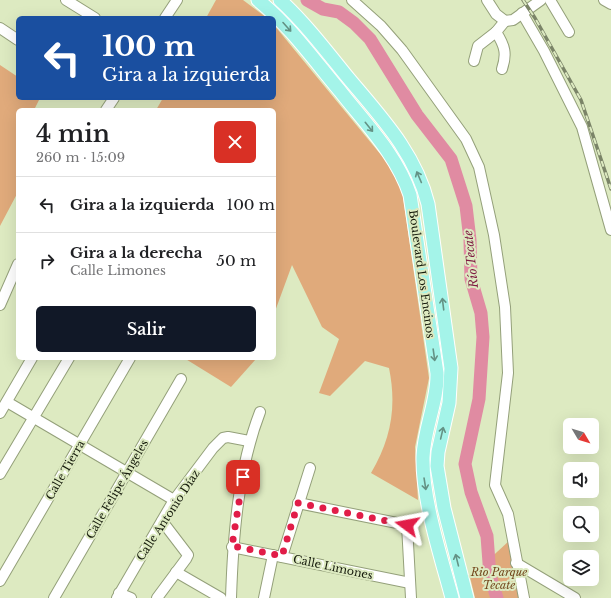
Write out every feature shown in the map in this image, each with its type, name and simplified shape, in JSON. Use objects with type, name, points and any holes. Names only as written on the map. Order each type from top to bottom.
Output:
[{"type":"main road","name":"Boulevard Los Encinos","points":[[258,0],[285,24],[384,147],[401,171],[408,189],[414,216],[437,373],[435,393],[424,449],[423,470],[437,542],[452,598]]},
{"type":"main road","name":"Boulevard Los Encinos","points":[[280,0],[304,25],[401,142],[424,187],[451,368],[449,403],[438,452],[437,466],[444,508],[467,598]]},
{"type":"main road","points":[[437,542],[451,537]]},
{"type":"street","points":[[66,0],[92,16]]},
{"type":"street","points":[[167,16],[177,0]]},
{"type":"street","points":[[352,0],[381,26],[402,50],[466,139],[479,167],[494,235],[505,307],[508,373],[495,486],[508,514],[516,563],[524,598]]},
{"type":"street","points":[[487,0],[496,14],[505,21]]},
{"type":"street","points":[[550,0],[570,32]]},
{"type":"street","points":[[604,0],[611,4]]},
{"type":"street","points":[[474,61],[478,46],[496,32],[505,21],[513,20],[536,1]]},
{"type":"street","points":[[522,13],[544,51],[582,127],[611,230]]},
{"type":"street","points":[[0,28],[16,39]]},
{"type":"street","points":[[496,32],[506,51],[502,70]]},
{"type":"street","points":[[0,305],[16,269]]},
{"type":"street","points":[[0,413],[31,360]]},
{"type":"street","points":[[0,474],[68,360]]},
{"type":"street","name":"Calle Tierra","points":[[0,581],[129,360]]},
{"type":"street","name":"Calle Felipe Ángeles","points":[[54,598],[180,379]]},
{"type":"street","points":[[7,402],[174,500]]},
{"type":"street","points":[[231,598],[232,546],[249,441],[260,412]]},
{"type":"street","name":"Calle Antonio Díaz","points":[[118,596],[174,500],[213,448],[223,438],[233,437],[249,441]]},
{"type":"street","points":[[264,598],[310,468]]},
{"type":"street","points":[[298,503],[407,525],[410,598]]},
{"type":"street","points":[[157,598],[186,559],[188,554],[162,521]]},
{"type":"street","name":"Calle Limones","points":[[232,546],[410,583]]},
{"type":"street","points":[[516,563],[575,598]]},
{"type":"street","points":[[176,572],[221,598]]},
{"type":"street","points":[[118,596],[131,598]]},
{"type":"green space","points":[[216,0],[243,0],[264,16],[207,16]]},
{"type":"green space","points":[[276,27],[386,161],[402,190],[429,378],[415,447],[418,500],[371,473],[388,435],[392,409],[389,368],[365,361],[330,396],[319,393],[339,339],[322,327],[292,265],[276,309],[276,108],[157,108],[162,100],[276,100]]},
{"type":"green space","points":[[0,65],[16,76],[16,100],[39,100],[35,108],[16,108],[16,196],[0,226]]},
{"type":"green space","points":[[187,360],[255,360],[231,387]]},
{"type":"green space","name":"Rio Parque Tecate","points":[[510,540],[524,598],[475,598],[470,577]]},
{"type":"waterway","name":"Río Tecate","points":[[307,0],[323,9],[339,12],[354,23],[370,39],[417,115],[451,159],[466,206],[470,240],[471,279],[481,313],[483,337],[479,399],[465,464],[471,492],[487,536],[490,576],[497,598]]},
{"type":"railway","points":[[523,0],[535,18],[581,100],[611,189]]},
{"type":"route","points":[[243,477],[232,546],[282,556],[298,503],[407,525]]}]
